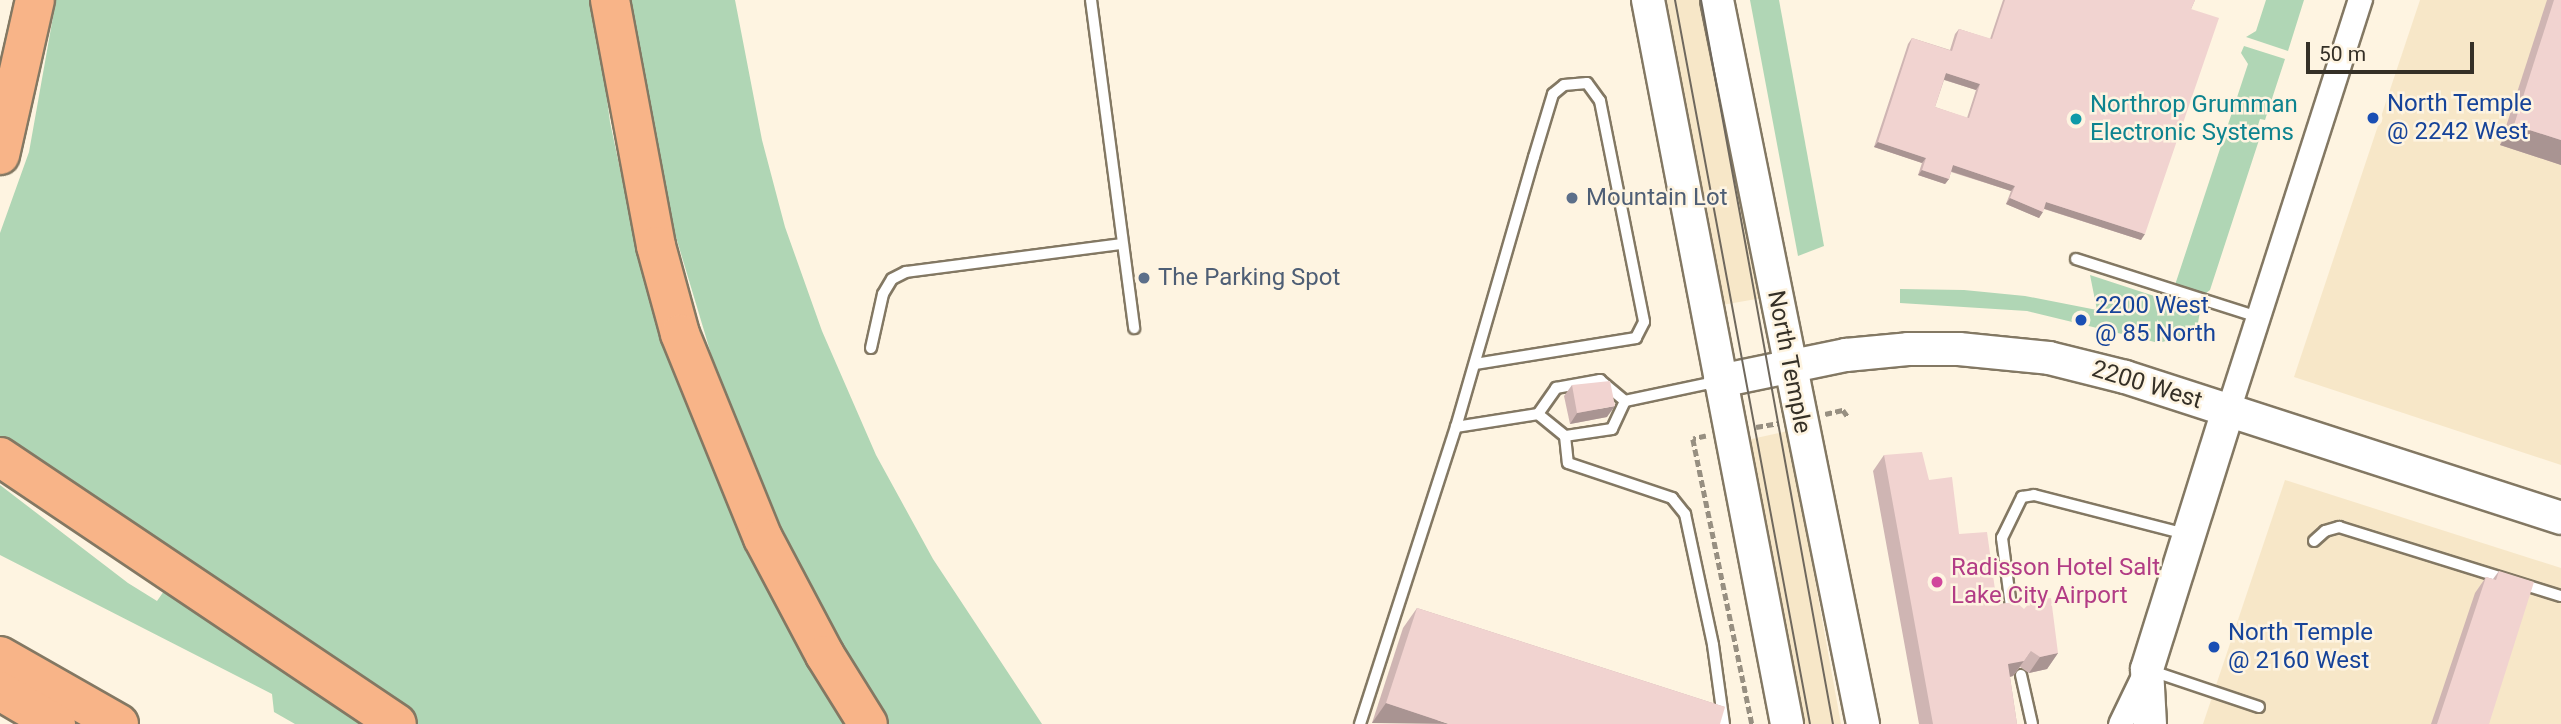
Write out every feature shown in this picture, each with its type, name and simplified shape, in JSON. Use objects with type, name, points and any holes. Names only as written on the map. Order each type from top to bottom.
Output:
[{"type":"highway","points":[[0,17],[20,0]]},
{"type":"highway","points":[[0,155],[35,0]]},
{"type":"highway","points":[[610,0],[647,207],[680,334],[763,538],[825,655],[868,724]]},
{"type":"highway","points":[[11,465],[397,724]]},
{"type":"highway","points":[[0,656],[119,724]]},
{"type":"highway","points":[[0,691],[56,724]]},
{"type":"main road","points":[[1648,0],[1787,724]]},
{"type":"main road","name":"North Temple","points":[[1717,0],[1863,724]]},
{"type":"main road","name":"2200 West","points":[[1720,381],[1790,366],[1908,349],[2008,352],[2087,367],[2561,518]]},
{"type":"main road","points":[[2150,724],[2147,669],[2228,410]]},
{"type":"street","points":[[2228,410],[2360,0]]},
{"type":"street","points":[[2120,724],[2147,669]]},
{"type":"lane","points":[[1091,0],[1134,328]]},
{"type":"lane","points":[[1360,724],[1456,427],[1553,94],[1564,85],[1587,83],[1600,101],[1644,322],[1636,338],[1475,363]]},
{"type":"lane","points":[[872,348],[883,294],[892,279],[906,272],[1121,244]]},
{"type":"lane","points":[[2076,259],[2258,317]]},
{"type":"lane","points":[[1456,427],[1538,414],[1556,388],[1577,383],[1600,380],[1625,401]]},
{"type":"lane","points":[[1625,401],[1720,381]]},
{"type":"lane","points":[[1565,436],[1612,429],[1625,401]]},
{"type":"lane","points":[[1538,414],[1565,436],[1568,463],[1672,498],[1685,514],[1713,645],[1724,724]]},
{"type":"lane","points":[[2012,617],[2002,538],[2022,497],[2034,495],[2189,534]]},
{"type":"lane","points":[[2314,541],[2325,531],[2339,527],[2561,596]]},
{"type":"lane","points":[[2147,669],[2259,707]]},
{"type":"lane","points":[[2021,675],[2032,724]]},
{"type":"path","points":[[1843,410],[1848,416]]},
{"type":"path","points":[[1703,437],[1693,439],[1752,724]]},
{"type":"shaded area","points":[[1666,0],[1706,0],[1762,298],[1722,305]]},
{"type":"shaded area","points":[[2420,0],[2561,0],[2561,465],[2294,377]]},
{"type":"shaded area","points":[[1788,431],[1841,724],[1800,724],[1747,440]]},
{"type":"shaded area","points":[[2285,480],[2561,568],[2561,724],[2203,724]]},
{"type":"green space","points":[[56,0],[594,0],[610,122],[636,244],[665,345],[757,571],[846,724],[418,724],[0,446],[0,233],[29,152]]},
{"type":"green space","points":[[630,0],[735,0],[762,140],[785,227],[822,331],[876,455],[933,559],[1042,724],[889,724],[874,701],[800,565],[732,424],[658,177]]},
{"type":"green space","points":[[1750,0],[1779,0],[1824,246],[1798,256]]},
{"type":"green space","points":[[2266,0],[2304,0],[2288,51],[2246,37],[2256,31]]},
{"type":"green space","points":[[2244,46],[2285,59],[2265,120],[2260,119],[2254,138],[2259,140],[2210,290],[2205,294],[2175,285],[2248,64],[2241,53]]},
{"type":"green space","points":[[2090,275],[2200,311],[2198,323],[2183,336],[2159,343],[2027,311],[1900,303],[1900,289],[1964,290],[2025,296],[2097,310]]},
{"type":"green space","points":[[0,485],[128,583],[157,601],[164,591],[367,724],[295,724],[274,712],[272,694],[0,555]]},
{"type":"building","name":"Northrop Grumman Electronic Systems","points":[[2005,0],[2195,0],[2191,9],[2219,18],[2145,234],[2046,202],[2043,212],[2010,198],[2015,186],[1953,165],[1949,179],[1922,170],[1926,158],[1878,142],[1912,38],[1952,51],[1959,29],[1992,39]],"holes":[[[1946,73],[1980,84],[1969,118],[1935,107]]]},
{"type":"building","points":[[2554,0],[2561,0],[2561,140],[2514,125]]},
{"type":"building","points":[[1610,381],[1615,406],[1577,413],[1572,385]]},
{"type":"building","name":"Radisson Hotel Salt Lake City Airport","points":[[1922,452],[1929,480],[1952,477],[1959,534],[1987,532],[1997,604],[2016,602],[2024,609],[2032,600],[2051,598],[2058,653],[2040,657],[2031,651],[2024,661],[2008,664],[2017,724],[1933,724],[1884,455]]},
{"type":"building","points":[[2499,571],[2534,582],[2489,724],[2437,724],[2486,577],[2496,580]]},
{"type":"building","points":[[1417,608],[1725,707],[1720,724],[1449,724],[1386,703]]},
{"type":"tram line","points":[[1675,0],[1810,724]]},
{"type":"tram line","points":[[1701,0],[1833,724]]},
{"type":"place","name":"North Temple @ 2242 West","points":[[2373,118]]},
{"type":"place","name":"Northrop Grumman Electronic Systems","points":[[2076,119]]},
{"type":"place","name":"Mountain Lot","points":[[1572,198]]},
{"type":"place","name":"The Parking Spot","points":[[1144,278]]},
{"type":"place","name":"2200 West @ 85 North","points":[[2081,320]]},
{"type":"place","name":"Radisson Hotel Salt Lake City Airport","points":[[1937,582]]},
{"type":"place","name":"North Temple @ 2160 West","points":[[2214,647]]}]
